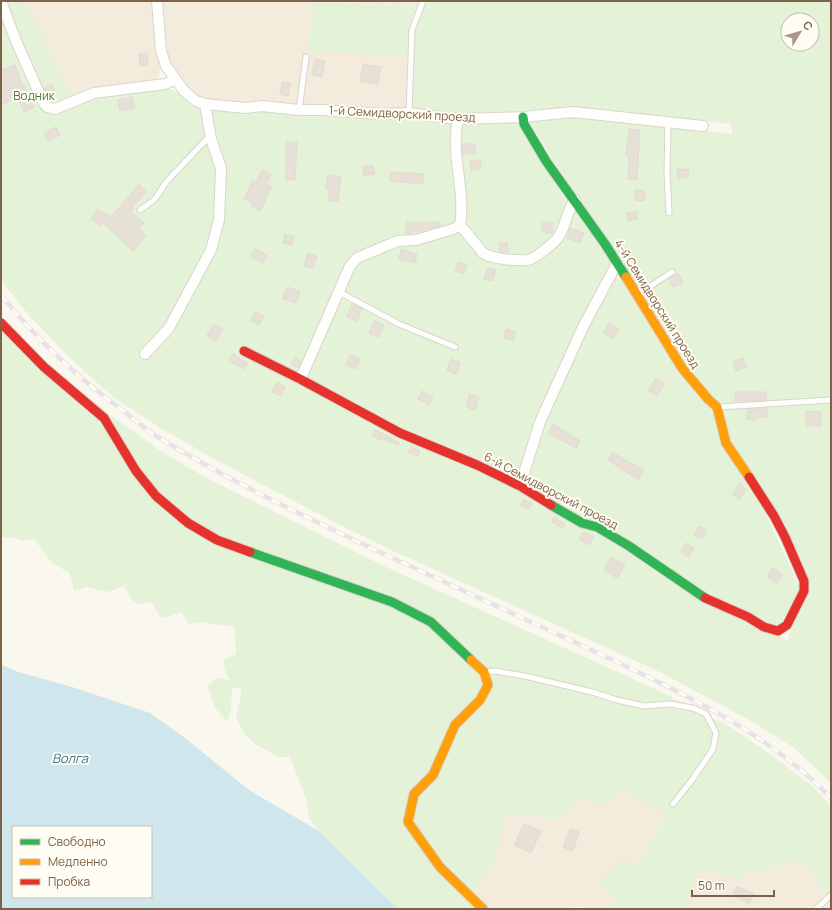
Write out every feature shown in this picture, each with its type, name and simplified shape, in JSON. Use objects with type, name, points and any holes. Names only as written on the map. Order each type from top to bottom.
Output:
[{"type":"street","points":[[2,1],[16,41],[43,102],[47,107],[55,109],[94,93],[165,84],[174,80]]},
{"type":"street","points":[[145,354],[169,328],[211,250],[219,220],[221,168],[200,102],[184,91],[174,80],[166,66],[161,52],[156,1]]},
{"type":"street","name":"1-й Семидворский проезд","points":[[200,102],[246,108],[262,106],[299,110],[324,110],[380,114],[409,112],[458,120],[523,117],[573,112],[668,121],[703,126]]},
{"type":"street","name":"4-й Семидворский проезд","points":[[523,117],[524,124],[546,160],[619,265],[682,368],[708,400],[717,407]]},
{"type":"street","points":[[458,120],[455,150],[462,212],[460,225],[483,253],[488,256],[505,259],[529,260],[558,238],[565,225],[571,205],[575,200]]},
{"type":"street","points":[[300,378],[350,266],[357,258],[398,242],[416,240],[453,229],[460,225]]},
{"type":"street","points":[[520,486],[540,422],[583,327],[615,267],[619,265]]},
{"type":"street","points":[[1,323],[44,367],[104,418],[136,470],[156,496],[188,523],[217,540],[392,602],[431,622],[484,672],[488,685],[480,700],[455,725],[433,775],[414,794],[408,822],[440,866],[483,909]]},
{"type":"street","name":"6-й Семидворский проезд","points":[[244,351],[300,378],[400,433],[477,465],[520,486],[582,524],[597,527],[629,546],[701,596],[748,617],[764,627],[778,631],[787,625],[804,591],[804,582],[788,543],[774,516],[726,443],[717,407]]},
{"type":"lane","points":[[409,112],[412,30],[423,1]]},
{"type":"lane","points":[[299,110],[306,57]]},
{"type":"lane","points":[[668,121],[667,172],[669,213]]},
{"type":"lane","points":[[140,210],[154,200],[168,181],[207,139],[211,139]]},
{"type":"lane","points":[[637,294],[646,290],[672,272]]},
{"type":"lane","points":[[339,292],[399,324],[455,347]]},
{"type":"lane","points":[[717,407],[831,400]]},
{"type":"lane","points":[[484,672],[495,671],[525,676],[644,706],[670,704],[693,708],[706,714],[716,733],[713,749],[692,780],[673,804]]},
{"type":"lane","points":[[816,909],[831,895]]},
{"type":"shaded area","points":[[22,1],[153,1],[157,55],[161,70],[158,78],[71,98],[38,25]]},
{"type":"shaded area","points":[[160,1],[420,1],[419,7],[312,2],[308,51],[409,56],[413,109],[382,111],[213,102],[198,98],[185,87],[169,63],[165,50]]},
{"type":"shaded area","points":[[624,792],[667,812],[638,866],[595,884],[618,897],[604,909],[587,909],[578,906],[572,909],[494,909],[472,892],[496,856],[507,813],[557,820],[579,799],[603,805]]},
{"type":"shaded area","points":[[803,859],[823,892],[831,901],[831,909],[684,909],[698,874],[714,872],[740,880],[747,873]]},
{"type":"green space","name":"Водник","points":[[1,1],[22,1],[38,25],[71,98],[165,88],[180,92],[202,109],[261,110],[296,115],[379,117],[408,116],[451,123],[461,212],[457,223],[355,256],[301,371],[781,635],[787,641],[809,589],[729,443],[723,411],[727,408],[831,402],[831,783],[793,747],[751,721],[660,672],[391,550],[216,460],[164,430],[114,398],[69,357],[27,313],[1,280]]},
{"type":"green space","points":[[420,1],[831,1],[831,399],[727,403],[716,401],[664,334],[529,121],[572,116],[732,134],[731,124],[573,107],[472,114],[429,112],[413,109],[409,56],[308,51],[312,2],[419,7]]},
{"type":"green space","points":[[515,121],[518,123],[568,204],[556,237],[528,256],[490,254],[466,227],[464,222],[456,150],[461,126],[466,122]]},
{"type":"green space","points":[[572,208],[613,264],[520,478],[401,431],[307,375],[339,297],[359,260],[384,249],[459,230],[481,254],[537,260]]},
{"type":"green space","points":[[617,271],[711,409],[756,493],[800,588],[779,627],[702,593],[526,484],[543,421],[556,390]]},
{"type":"green space","points":[[1,319],[59,374],[108,413],[159,450],[208,479],[388,568],[653,688],[729,726],[766,751],[812,786],[831,806],[831,901],[823,892],[803,859],[747,873],[740,880],[714,872],[698,874],[684,909],[604,909],[618,897],[595,884],[621,860],[638,866],[667,813],[624,792],[603,805],[579,799],[557,820],[507,813],[496,856],[472,892],[494,909],[398,909],[319,831],[309,818],[306,799],[290,757],[279,757],[255,744],[244,733],[236,718],[242,689],[232,688],[231,709],[227,721],[216,709],[207,686],[216,678],[230,680],[225,670],[223,660],[236,654],[235,627],[201,622],[189,624],[181,612],[161,618],[151,602],[138,604],[131,599],[124,586],[109,592],[86,587],[74,591],[70,573],[53,564],[34,539],[24,541],[14,538],[1,537]]},
{"type":"water","name":"Волга","points":[[1,663],[2,665],[18,672],[69,686],[150,713],[185,738],[249,790],[319,831],[398,909],[1,909]]},
{"type":"building","points":[[147,53],[148,65],[140,66],[139,54]]},
{"type":"building","points":[[315,59],[325,61],[322,77],[312,75]]},
{"type":"building","points":[[363,64],[381,67],[378,84],[360,81]]},
{"type":"building","points":[[15,65],[22,85],[24,84],[34,108],[24,112],[18,98],[1,104],[1,70]]},
{"type":"building","points":[[282,82],[290,83],[288,96],[280,94]]},
{"type":"building","points":[[52,84],[56,93],[48,97],[44,88]]},
{"type":"building","points":[[132,97],[135,108],[120,111],[117,100]]},
{"type":"building","points":[[56,127],[60,135],[48,141],[44,133]]},
{"type":"building","points":[[629,129],[640,130],[637,180],[628,179],[629,155],[626,155]]},
{"type":"building","points":[[286,142],[297,142],[295,180],[286,180]]},
{"type":"building","points":[[462,144],[475,144],[476,153],[463,154]]},
{"type":"building","points":[[480,160],[481,169],[471,171],[470,161]]},
{"type":"building","points":[[373,165],[375,174],[364,176],[363,167]]},
{"type":"building","points":[[688,169],[689,177],[678,179],[677,170]]},
{"type":"building","points":[[262,170],[271,174],[266,184],[272,187],[260,211],[251,206],[253,203],[244,199],[253,180],[256,182]]},
{"type":"building","points":[[391,172],[424,174],[423,184],[390,181]]},
{"type":"building","points":[[328,175],[341,177],[338,201],[329,201],[329,189],[326,189]]},
{"type":"building","points":[[139,184],[147,192],[132,207],[134,208],[131,212],[144,223],[138,229],[146,236],[133,251],[102,222],[100,226],[91,219],[98,209],[111,217]]},
{"type":"building","points":[[635,190],[645,191],[644,201],[635,200]]},
{"type":"building","points":[[637,211],[638,219],[628,221],[627,213]]},
{"type":"building","points":[[406,222],[440,222],[440,226],[406,234]]},
{"type":"building","points":[[542,222],[553,223],[552,233],[542,232]]},
{"type":"building","points":[[570,228],[584,233],[580,243],[567,238]]},
{"type":"building","points":[[285,234],[294,236],[292,245],[283,243]]},
{"type":"building","points":[[507,242],[509,252],[500,252],[499,243]]},
{"type":"building","points":[[255,249],[267,255],[263,263],[251,257]]},
{"type":"building","points":[[401,249],[417,254],[415,263],[399,259]]},
{"type":"building","points":[[308,253],[317,256],[313,268],[304,266]]},
{"type":"building","points":[[458,262],[467,265],[464,274],[455,271]]},
{"type":"building","points":[[488,268],[496,270],[492,281],[484,279]]},
{"type":"building","points":[[679,274],[683,283],[673,287],[669,279]]},
{"type":"building","points":[[287,287],[300,291],[296,303],[283,299]]},
{"type":"building","points":[[352,304],[362,309],[357,321],[347,317]]},
{"type":"building","points":[[255,312],[264,316],[259,325],[250,321]]},
{"type":"building","points":[[374,321],[384,325],[379,337],[369,333]]},
{"type":"building","points":[[609,323],[619,329],[613,339],[603,333]]},
{"type":"building","points":[[214,324],[223,330],[216,341],[207,335]]},
{"type":"building","points":[[506,329],[516,332],[514,340],[504,338]]},
{"type":"building","points":[[233,353],[248,363],[244,369],[229,361]]},
{"type":"building","points":[[350,355],[360,359],[356,369],[346,365]]},
{"type":"building","points":[[295,357],[301,361],[298,368],[291,364]]},
{"type":"building","points":[[743,358],[747,367],[736,371],[733,362]]},
{"type":"building","points":[[451,359],[460,363],[456,374],[447,370]]},
{"type":"building","points":[[656,378],[665,383],[657,396],[648,390]]},
{"type":"building","points":[[277,382],[285,387],[281,396],[272,392]]},
{"type":"building","points":[[422,391],[433,397],[429,405],[418,399]]},
{"type":"building","points":[[736,392],[766,392],[767,400],[735,401]]},
{"type":"building","points":[[470,394],[479,397],[475,410],[466,407]]},
{"type":"building","points":[[767,408],[767,417],[756,417],[755,421],[746,419],[748,409]]},
{"type":"building","points":[[806,411],[821,412],[821,426],[806,426]]},
{"type":"building","points":[[553,424],[580,441],[576,448],[548,433]]},
{"type":"building","points":[[375,430],[400,443],[398,445],[372,436]]},
{"type":"building","points":[[411,447],[420,451],[418,456],[408,452]]},
{"type":"building","points":[[613,452],[631,464],[632,463],[644,470],[638,480],[608,460]]},
{"type":"building","points":[[740,483],[746,490],[740,500],[732,494]]},
{"type":"building","points":[[524,499],[532,504],[529,509],[520,505]]},
{"type":"building","points":[[554,517],[565,524],[563,528],[552,522]]},
{"type":"building","points":[[699,526],[707,530],[702,539],[694,535]]},
{"type":"building","points":[[583,532],[594,536],[589,545],[579,539]]},
{"type":"building","points":[[686,543],[694,548],[689,557],[681,552]]},
{"type":"building","points":[[611,557],[625,565],[617,578],[604,570]]},
{"type":"building","points":[[772,568],[782,574],[777,583],[767,577]]},
{"type":"building","points":[[524,824],[541,831],[531,853],[514,845]]},
{"type":"building","points":[[570,829],[579,832],[573,851],[563,847]]},
{"type":"building","points":[[737,886],[754,894],[749,904],[733,896]]},
{"type":"railway","points":[[1,295],[29,328],[75,373],[161,439],[212,469],[291,509],[683,694],[747,730],[777,751],[805,773],[831,798]]},
{"type":"traffic: fast","points":[[523,117],[524,124],[546,161],[605,244],[626,277]]},
{"type":"traffic: fast","points":[[551,505],[582,523],[597,527],[629,546],[705,598]]},
{"type":"traffic: fast","points":[[250,552],[392,602],[431,622],[471,660]]},
{"type":"traffic: slow","points":[[626,277],[682,368],[708,399],[717,407],[726,443],[749,477]]},
{"type":"traffic: slow","points":[[471,660],[484,672],[488,685],[480,700],[455,725],[433,775],[414,794],[408,822],[440,867],[483,909]]},
{"type":"traffic: jam","points":[[1,323],[44,367],[104,418],[136,471],[156,496],[188,523],[217,540],[250,552]]},
{"type":"traffic: jam","points":[[244,351],[300,379],[400,433],[477,465],[520,486],[551,505]]},
{"type":"traffic: jam","points":[[705,598],[748,617],[764,627],[778,631],[787,625],[804,591],[804,581],[785,537],[774,516],[749,477]]}]
